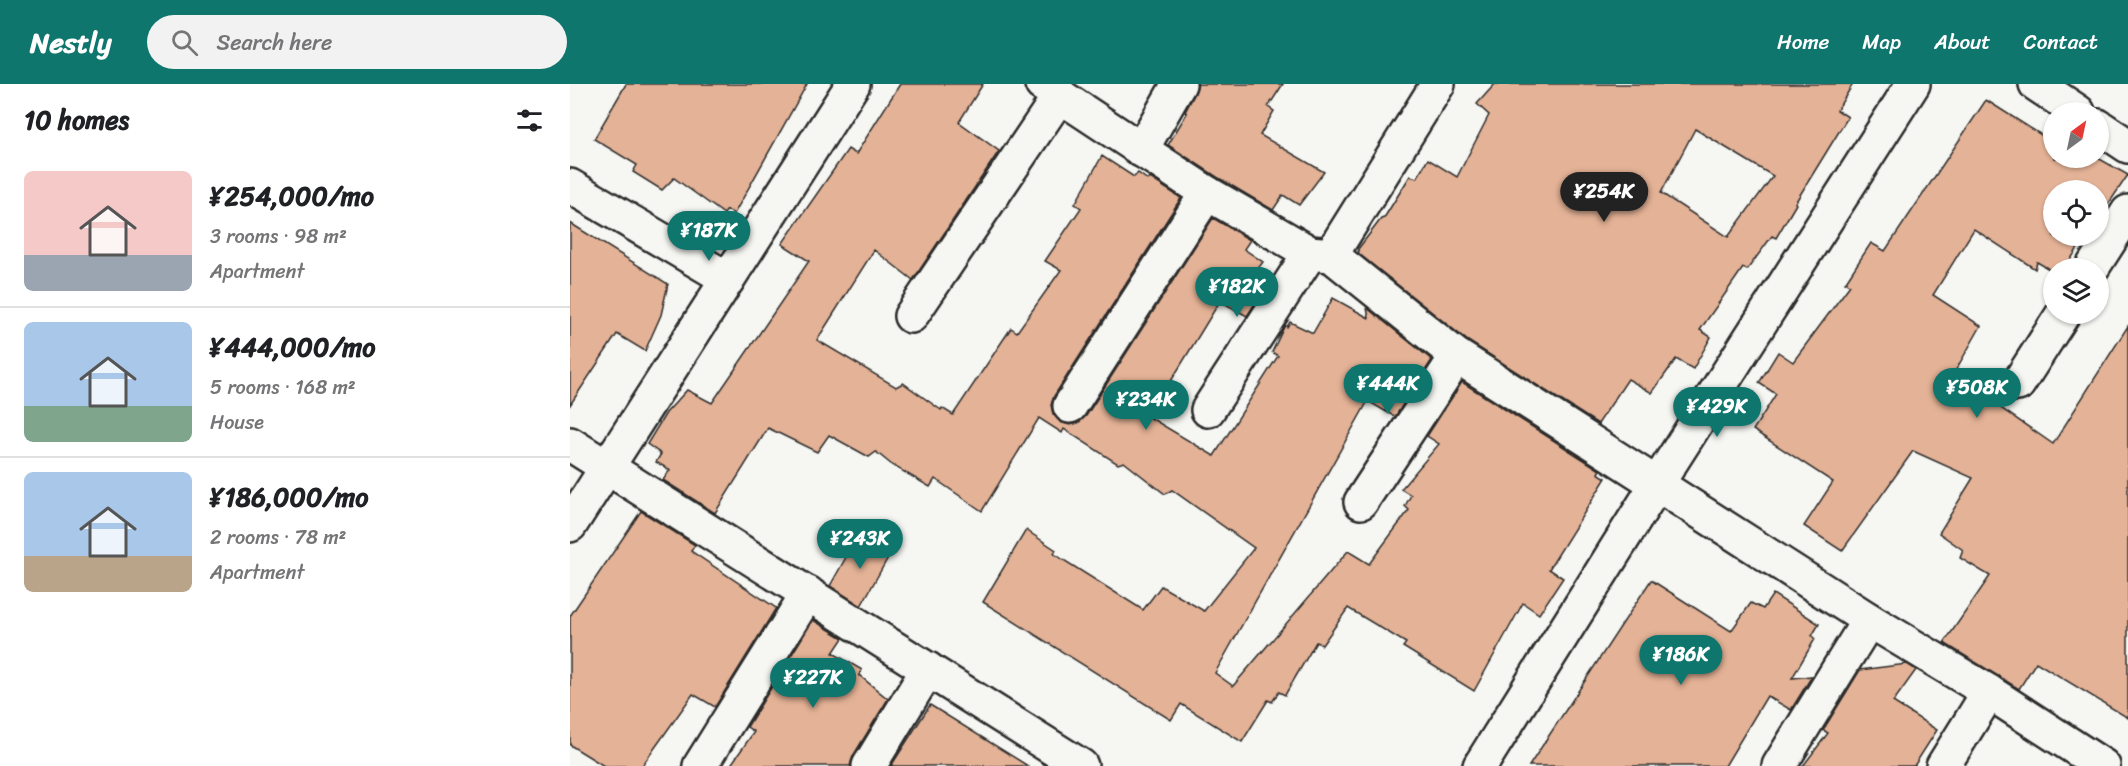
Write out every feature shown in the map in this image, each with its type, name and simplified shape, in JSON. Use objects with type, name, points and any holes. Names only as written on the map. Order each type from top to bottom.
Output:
[{"type":"street","points":[[570,525],[853,84]]},
{"type":"street","points":[[1141,150],[1179,84]]},
{"type":"street","points":[[1208,410],[1321,254],[1437,84]]},
{"type":"street","points":[[1480,766],[1913,84]]},
{"type":"street","points":[[2036,84],[2063,102]]},
{"type":"street","points":[[911,316],[1051,90],[1207,193],[1321,254],[1457,356],[1869,620],[1989,692],[2103,766]]},
{"type":"street","points":[[2109,133],[2128,146]]},
{"type":"street","points":[[570,186],[728,279]]},
{"type":"street","points":[[1070,406],[1207,193]]},
{"type":"street","points":[[2098,258],[2128,212]]},
{"type":"street","points":[[2018,384],[2057,324]]},
{"type":"street","points":[[1361,502],[1457,356]]},
{"type":"street","points":[[570,444],[1082,766]]},
{"type":"street","points":[[700,766],[808,593]]},
{"type":"street","points":[[1779,766],[1869,620]]},
{"type":"street","points":[[869,766],[928,669]]},
{"type":"street","points":[[1943,766],[1989,692]]},
{"type":"building","points":[[626,84],[807,84],[734,214],[727,210],[724,214],[674,178],[662,190],[633,172],[637,165],[594,139]]},
{"type":"building","points":[[900,84],[983,84],[959,122],[999,151],[913,280],[874,250],[817,340],[896,387],[903,383],[941,410],[942,408],[953,415],[1011,328],[1017,332],[1061,270],[1045,261],[1081,208],[1075,204],[1102,156],[1134,177],[1138,173],[1148,180],[1150,178],[1181,198],[1054,396],[1051,405],[1053,414],[1060,422],[1070,425],[1078,423],[1086,416],[1213,218],[1250,240],[1244,249],[1263,262],[1248,282],[1260,296],[1247,316],[1220,301],[1149,417],[1214,456],[1278,356],[1272,352],[1285,325],[1287,327],[1290,322],[1313,333],[1333,298],[1369,318],[1367,308],[1432,360],[1395,417],[1368,401],[1215,673],[1233,686],[1348,551],[1369,564],[1409,510],[1405,506],[1411,495],[1401,489],[1439,444],[1427,436],[1462,382],[1600,470],[1598,473],[1606,478],[1549,569],[1563,578],[1539,614],[1523,603],[1474,691],[1403,647],[1406,643],[1348,608],[1322,645],[1316,642],[1285,695],[1279,692],[1272,702],[1268,700],[1242,742],[1181,704],[1171,720],[983,602],[1026,530],[1056,550],[1054,554],[1143,610],[1161,586],[1204,611],[1254,548],[1172,490],[1165,494],[1124,462],[1118,464],[1064,429],[1062,433],[1039,418],[982,511],[935,479],[930,487],[892,465],[876,452],[869,457],[829,435],[817,452],[768,428],[715,513],[663,480],[670,470],[656,462],[661,454],[647,444],[666,413],[687,390],[712,403],[809,261],[782,244],[848,149],[856,154]]},
{"type":"building","points":[[1198,84],[1283,84],[1268,107],[1274,111],[1260,135],[1324,172],[1299,205],[1283,195],[1273,210],[1168,145],[1187,113],[1185,112]]},
{"type":"building","points":[[1495,84],[1853,84],[1837,110],[1848,117],[1776,238],[1772,236],[1747,270],[1743,268],[1700,330],[1711,337],[1693,369],[1676,359],[1652,393],[1628,379],[1598,424],[1468,341],[1359,254],[1358,249],[1384,218],[1410,176],[1417,178],[1428,159],[1457,177],[1489,115],[1477,104]],"holes":[[[1695,129],[1773,176],[1728,237],[1661,193]]]},
{"type":"building","points":[[1986,100],[2043,136],[2043,168],[2109,168],[2109,164],[2128,175],[2109,203],[2109,180],[2043,180],[2043,246],[2079,246],[2072,258],[2043,258],[2043,266],[2037,262],[2035,269],[1974,229],[1933,295],[1981,326],[1953,375],[2053,444],[2128,326],[2128,718],[2036,662],[2019,689],[1944,643],[1990,576],[1960,558],[1963,550],[1939,533],[1973,478],[1913,451],[1842,551],[1804,526],[1833,482],[1753,430],[1776,394],[1759,383],[1778,352],[1793,362],[1850,285],[1845,283],[1871,243],[1885,251]]},
{"type":"building","points":[[570,223],[668,284],[661,315],[645,351],[617,334],[570,405]]},
{"type":"building","points":[[641,511],[695,545],[691,551],[776,608],[715,707],[693,694],[642,766],[604,766],[570,745],[570,616]]},
{"type":"building","points":[[859,534],[890,554],[861,606],[830,586]]},
{"type":"building","points":[[1651,580],[1731,631],[1751,603],[1763,609],[1773,594],[1819,624],[1812,636],[1815,639],[1792,678],[1812,676],[1791,710],[1767,696],[1725,766],[1529,766]]},
{"type":"building","points":[[813,620],[843,638],[833,653],[862,670],[859,675],[888,699],[853,756],[850,766],[730,766],[754,732],[747,727]]},
{"type":"building","points":[[1907,664],[1916,670],[1893,702],[1937,730],[1914,766],[1803,766],[1828,733],[1823,730],[1860,670]]},
{"type":"building","points":[[930,705],[1028,766],[891,766]]}]
